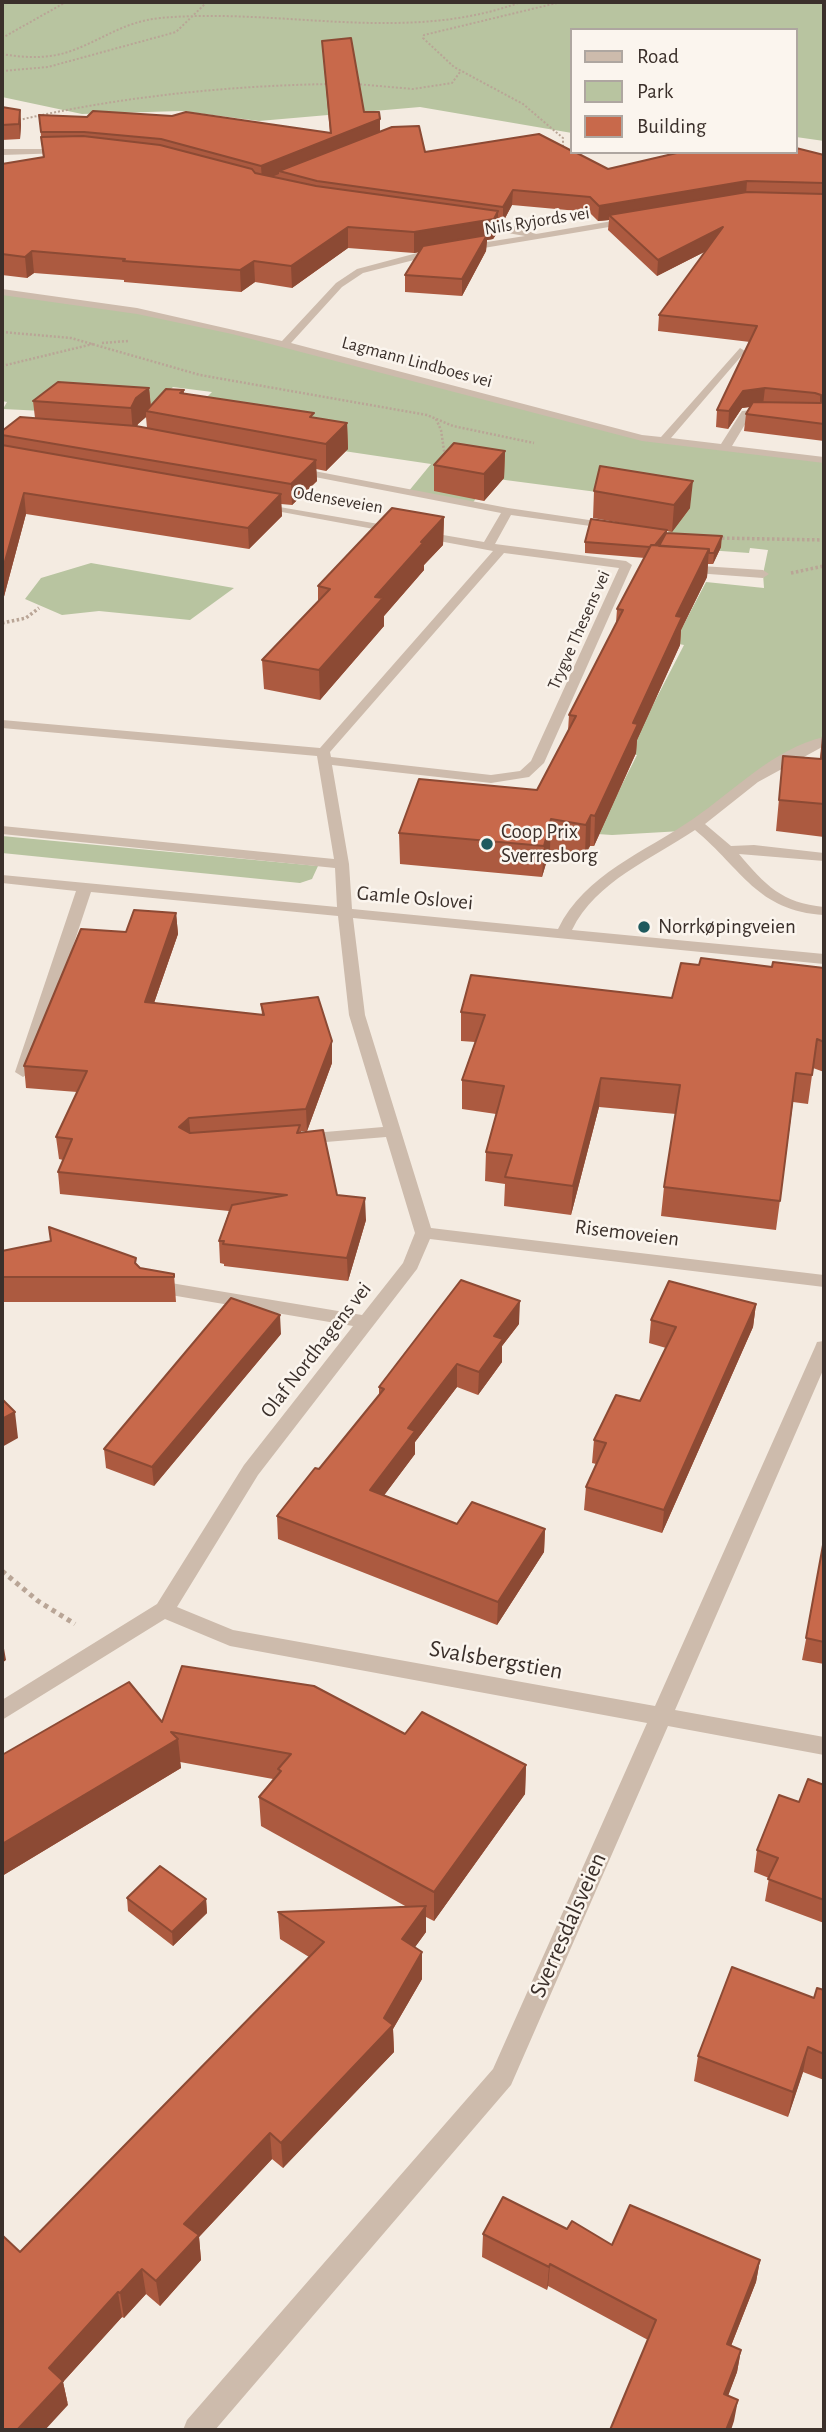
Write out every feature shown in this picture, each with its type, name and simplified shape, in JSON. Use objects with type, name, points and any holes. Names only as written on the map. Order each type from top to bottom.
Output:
[{"type":"street","points":[[2,152],[72,151]]},
{"type":"street","name":"Nils Ryjords vei","points":[[285,344],[339,285],[360,271],[417,256],[646,218]]},
{"type":"street","points":[[461,223],[514,229],[538,237]]},
{"type":"street","name":"Lagmann Lindboes vei","points":[[2,292],[136,311],[285,344],[429,384],[663,441],[824,460]]},
{"type":"street","points":[[663,441],[740,351]]},
{"type":"street","points":[[724,449],[746,413],[788,413]]},
{"type":"street","points":[[286,469],[508,511],[627,529]]},
{"type":"street","name":"Odenseveien","points":[[247,503],[495,548]]},
{"type":"street","points":[[425,1233],[357,1015],[346,932],[342,864],[324,756],[495,548],[508,511]]},
{"type":"street","name":"Trygve Thesens vei","points":[[324,756],[491,779],[524,774],[537,763],[633,566],[495,548]]},
{"type":"street","points":[[667,568],[763,574]]},
{"type":"street","points":[[2,724],[324,756]]},
{"type":"street","points":[[563,933],[569,915],[614,874],[696,823],[746,784],[800,751],[824,741]]},
{"type":"street","points":[[696,823],[727,850],[750,878],[781,904],[804,911],[824,911]]},
{"type":"street","points":[[2,830],[342,864]]},
{"type":"street","points":[[727,850],[754,849],[824,857]]},
{"type":"street","name":"Gamle Oslovei","points":[[2,879],[824,959]]},
{"type":"street","points":[[23,1072],[85,887]]},
{"type":"street","points":[[285,1140],[393,1132]]},
{"type":"street","name":"Risemoveien","points":[[425,1233],[824,1281]]},
{"type":"street","name":"Olaf Nordhagens vei","points":[[2,1712],[164,1610],[251,1470],[411,1265],[425,1233]]},
{"type":"street","points":[[149,1286],[366,1322]]},
{"type":"street","name":"Sverresdalsveien","points":[[197,2430],[502,2077],[824,1347]]},
{"type":"street","name":"Svalsbergstien","points":[[164,1610],[230,1638],[824,1746]]},
{"type":"path","points":[[2,38],[66,2]]},
{"type":"path","points":[[2,71],[48,67],[176,32],[207,2]]},
{"type":"path","points":[[2,54],[30,57],[60,54],[80,47],[118,26],[142,21],[191,18],[416,23],[468,19],[500,11],[521,2]]},
{"type":"path","points":[[561,2],[423,36],[432,51],[460,72],[519,101],[563,138],[563,148]]},
{"type":"path","points":[[354,83],[429,89],[452,83],[460,72]]},
{"type":"path","points":[[10,123],[65,109],[196,92],[267,85],[330,84]]},
{"type":"path","points":[[2,332],[71,338],[200,375],[399,410],[435,418],[453,426],[536,443]]},
{"type":"path","points":[[2,366],[95,344],[136,340]]},
{"type":"path","points":[[435,418],[441,430],[447,462],[459,482],[464,502]]},
{"type":"path","points":[[706,537],[824,540]]},
{"type":"path","points":[[2,623],[26,618],[39,608]]},
{"type":"path","points":[[2,1571],[38,1601],[108,1645]]},
{"type":"green space","points":[[2,2],[824,2],[824,141],[798,137],[798,28],[570,28],[570,133],[420,107],[259,121],[181,111],[82,114],[2,97]]},
{"type":"green space","points":[[2,292],[137,311],[233,331],[642,438],[748,453],[824,458],[824,744],[800,751],[682,831],[597,834],[637,755],[628,753],[684,645],[674,643],[706,582],[764,588],[763,574],[768,550],[750,548],[749,553],[666,547],[669,527],[681,503],[490,478],[472,504],[408,492],[431,464],[310,446],[194,410],[212,392],[173,387],[153,405],[124,415],[3,409],[7,402],[2,401]]},
{"type":"green space","points":[[91,563],[234,588],[190,620],[99,611],[62,615],[25,599],[41,578]]},
{"type":"green space","points":[[2,836],[318,866],[312,879],[300,883],[2,853]]},
{"type":"building","points":[[351,38],[364,112],[379,112],[380,119],[261,166],[161,139],[84,132],[41,132],[39,115],[87,117],[93,111],[172,116],[186,112],[331,133],[322,41]]},
{"type":"building","points":[[2,107],[20,110],[19,124],[2,125]]},
{"type":"building","points":[[419,126],[425,152],[539,134],[570,150],[570,154],[579,154],[608,169],[672,154],[798,154],[798,148],[824,155],[824,183],[747,181],[599,206],[590,197],[513,190],[503,207],[317,181],[279,171],[392,127]]},
{"type":"building","points":[[83,136],[160,145],[252,169],[255,173],[316,186],[498,211],[494,219],[414,232],[348,227],[291,266],[254,261],[240,270],[32,251],[25,257],[2,254],[2,164],[44,157],[41,137]]},
{"type":"building","points":[[747,192],[824,194],[824,424],[746,414],[753,402],[821,403],[821,395],[815,393],[765,388],[743,391],[729,411],[717,410],[757,326],[659,315],[723,227],[658,260],[609,215]]},
{"type":"building","points":[[487,235],[462,279],[405,275],[423,246]]},
{"type":"building","points":[[58,382],[149,388],[136,398],[131,408],[33,401]]},
{"type":"building","points":[[166,389],[314,413],[310,417],[347,423],[326,444],[146,411]]},
{"type":"building","points":[[20,417],[136,426],[316,460],[291,484],[2,435],[2,431]]},
{"type":"building","points":[[454,443],[505,451],[484,474],[434,465]]},
{"type":"building","points":[[2,445],[281,494],[248,528],[24,493],[2,572]]},
{"type":"building","points":[[600,466],[693,481],[674,505],[594,491]]},
{"type":"building","points":[[392,508],[444,517],[375,597],[383,598],[319,670],[262,660],[330,589],[318,586]]},
{"type":"building","points":[[591,519],[667,530],[655,545],[650,547],[585,542]]},
{"type":"building","points":[[666,533],[722,536],[714,553],[709,553],[709,549],[659,546]]},
{"type":"building","points":[[651,545],[709,549],[676,616],[682,617],[633,723],[638,724],[595,816],[591,815],[586,825],[551,819],[544,846],[399,833],[419,779],[537,790],[576,716],[569,715],[623,610],[617,609]]},
{"type":"building","points":[[823,736],[824,804],[779,800],[783,756],[821,759]]},
{"type":"building","points":[[134,910],[176,913],[145,1002],[264,1015],[261,1004],[318,997],[332,1041],[306,1109],[189,1118],[179,1127],[190,1133],[300,1125],[297,1133],[323,1130],[337,1195],[365,1198],[347,1258],[223,1244],[224,1241],[219,1241],[232,1205],[287,1195],[58,1172],[72,1139],[56,1137],[87,1071],[24,1066],[81,929],[126,932]]},
{"type":"building","points":[[701,958],[772,967],[773,962],[824,968],[824,1042],[817,1039],[812,1075],[796,1073],[780,1201],[664,1187],[680,1085],[601,1078],[573,1186],[505,1177],[512,1155],[486,1152],[504,1086],[462,1080],[485,1015],[461,1012],[471,975],[672,998],[681,963],[699,965]]},
{"type":"building","points":[[49,1227],[136,1258],[135,1263],[140,1268],[174,1274],[174,1277],[2,1277],[2,1251],[51,1241]]},
{"type":"building","points":[[461,1280],[520,1301],[494,1336],[503,1339],[479,1372],[457,1364],[408,1428],[415,1431],[370,1490],[457,1524],[472,1502],[545,1529],[498,1602],[277,1516],[384,1389],[379,1387]]},
{"type":"building","points":[[669,1281],[756,1304],[664,1510],[586,1487],[606,1443],[594,1440],[616,1395],[640,1401],[676,1327],[651,1320]]},
{"type":"building","points":[[231,1298],[280,1315],[152,1467],[104,1449]]},
{"type":"building","points":[[2,1399],[15,1412],[2,1419]]},
{"type":"building","points":[[824,1545],[824,1642],[806,1638]]},
{"type":"building","points":[[182,1666],[314,1686],[405,1734],[422,1712],[526,1765],[434,1892],[259,1797],[281,1771],[278,1769],[291,1754],[171,1732],[178,1739],[2,1844],[2,1755],[129,1682],[162,1722]]},
{"type":"building","points":[[808,1779],[824,1785],[824,1900],[768,1879],[778,1858],[757,1850],[779,1795],[799,1802]]},
{"type":"building","points":[[160,1866],[206,1899],[172,1932],[127,1898]]},
{"type":"building","points":[[426,1906],[402,1939],[422,1952],[384,2018],[393,2025],[281,2143],[270,2133],[184,2224],[199,2235],[156,2281],[142,2269],[120,2293],[118,2292],[49,2368],[63,2381],[17,2430],[2,2430],[2,2235],[20,2252],[324,1942],[278,1912]]},
{"type":"building","points":[[732,1967],[814,1998],[817,1988],[824,1990],[824,2054],[808,2047],[793,2092],[698,2056]]},
{"type":"building","points":[[503,2197],[567,2229],[572,2221],[612,2245],[630,2205],[760,2260],[727,2344],[741,2350],[724,2394],[738,2400],[726,2430],[610,2430],[656,2320],[550,2264],[549,2267],[483,2234]]},
{"type":"place","name":"Coop Prix Sverresborg","points":[[487,844]]},
{"type":"place","name":"Norrkøpingveien","points":[[644,927]]}]
